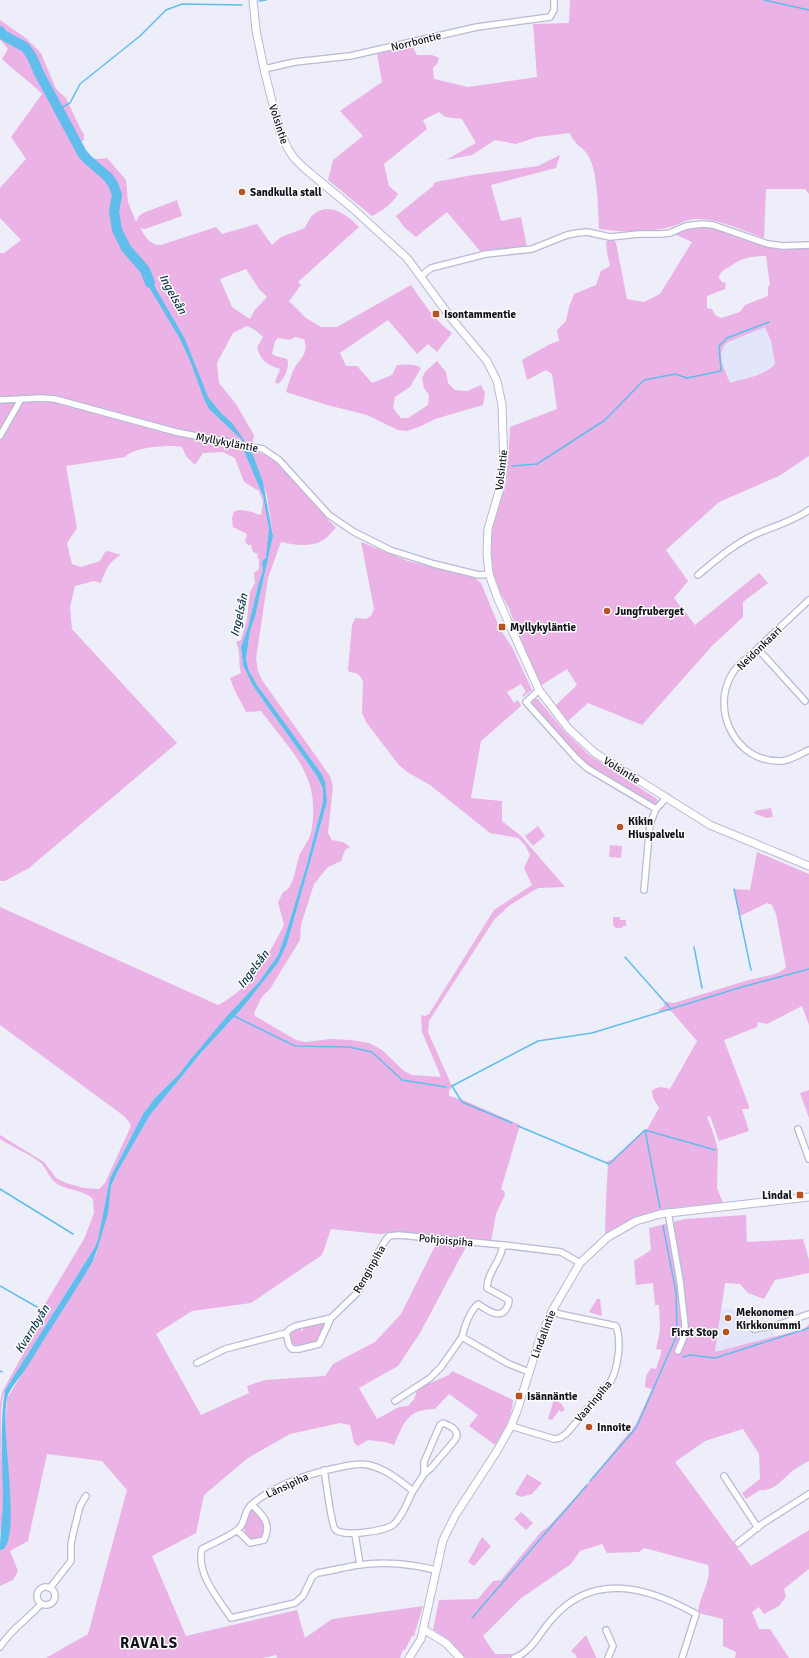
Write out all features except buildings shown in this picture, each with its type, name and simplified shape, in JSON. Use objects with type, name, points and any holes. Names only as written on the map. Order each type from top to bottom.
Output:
[{"type":"street","name":"Volsintie","points":[[253,0],[256,30],[264,69],[282,139],[294,158],[387,238],[407,258],[451,318],[487,361],[497,381],[501,392],[504,423],[504,466],[502,481],[488,529],[486,553],[489,574],[496,595],[539,690],[568,728],[595,753],[710,825],[809,866]]},
{"type":"street","name":"Norrbontie","points":[[264,69],[295,62],[350,56],[477,27],[550,17],[554,10],[554,0]]},
{"type":"street","points":[[421,276],[432,268],[486,254],[532,249],[567,235],[587,232],[610,237],[639,234],[661,234],[686,226],[702,224],[713,225],[768,244],[783,246],[809,245]]},
{"type":"street","points":[[0,436],[22,399]]},
{"type":"street","name":"Myllykyläntie","points":[[0,400],[55,399],[92,408],[138,423],[263,449],[272,454],[287,468],[329,515],[354,532],[390,550],[434,564],[479,575],[489,574]]},
{"type":"street","points":[[698,575],[742,541],[757,533],[798,518],[809,510]]},
{"type":"street","name":"Neidonkaari","points":[[809,600],[737,668],[725,689],[723,704],[725,719],[731,733],[747,751],[762,758],[780,761],[788,760],[809,750]]},
{"type":"street","points":[[758,649],[805,701]]},
{"type":"street","points":[[539,690],[526,702],[576,758],[587,768],[656,809]]},
{"type":"street","points":[[644,890],[648,832],[656,809],[666,797]]},
{"type":"street","points":[[798,1129],[809,1159]]},
{"type":"street","name":"Lindalintie","points":[[409,1658],[414,1647],[421,1639],[435,1570],[444,1540],[456,1514],[497,1451],[511,1426],[540,1338],[552,1311],[580,1263],[608,1237],[636,1221],[668,1212],[809,1197]]},
{"type":"street","points":[[668,1212],[680,1280],[685,1326],[683,1339],[678,1351]]},
{"type":"street","name":"Pohjoispiha","points":[[389,1236],[399,1235],[561,1252],[580,1263]]},
{"type":"street","name":"Renginpiha","points":[[286,1333],[289,1345],[292,1349],[299,1349],[319,1344],[331,1318],[358,1292],[383,1244],[389,1236]]},
{"type":"street","points":[[395,1401],[430,1378],[441,1367],[462,1337],[464,1327],[478,1304],[494,1313],[504,1313],[509,1304],[509,1300],[487,1288],[487,1282],[503,1251],[503,1245]]},
{"type":"street","name":"Vaarinpiha","points":[[511,1426],[554,1439],[560,1438],[567,1433],[611,1381],[615,1373],[618,1361],[619,1334],[616,1326],[559,1314],[552,1311]]},
{"type":"street","points":[[754,1329],[774,1326],[809,1314]]},
{"type":"street","points":[[197,1363],[225,1349],[286,1333],[296,1326],[331,1318]]},
{"type":"street","points":[[462,1337],[509,1364],[529,1372]]},
{"type":"street","points":[[413,1492],[395,1477],[381,1469],[367,1464],[354,1464],[324,1470],[335,1528],[339,1532],[355,1534],[393,1525],[424,1474],[431,1468],[458,1436],[457,1432],[452,1427],[443,1423],[440,1425],[424,1462],[424,1474]]},
{"type":"street","name":"Länsipiha","points":[[252,1505],[263,1514],[267,1521],[267,1530],[264,1540],[250,1543],[237,1530],[241,1525],[246,1510],[252,1505],[266,1494],[308,1474],[324,1470]]},
{"type":"street","points":[[724,1476],[758,1528]]},
{"type":"street","points":[[738,1543],[809,1494]]},
{"type":"street","points":[[50,1588],[71,1561],[71,1544],[73,1534],[80,1506],[86,1496]]},
{"type":"street","points":[[237,1530],[202,1549],[200,1558],[203,1574],[231,1618],[295,1603],[303,1596],[312,1577],[317,1573],[360,1565],[387,1564],[435,1570]]},
{"type":"street","points":[[355,1534],[360,1565]]},
{"type":"street","points":[[514,1658],[526,1652],[564,1605],[594,1590],[614,1587],[635,1589],[662,1598],[696,1614],[682,1658]]},
{"type":"street","points":[[41,1588],[50,1588],[56,1595],[55,1601],[50,1605],[41,1604],[37,1599],[37,1593],[41,1588]]},
{"type":"street","points":[[0,1647],[15,1629],[41,1604]]},
{"type":"street","points":[[606,1630],[613,1646],[608,1658]]},
{"type":"street","points":[[422,1631],[442,1640],[460,1658]]},
{"type":"shaded area","points":[[570,0],[809,0],[809,194],[805,189],[766,189],[764,238],[704,219],[684,221],[662,229],[644,231],[616,231],[599,229],[597,190],[591,161],[570,133],[537,137],[516,144],[495,140],[472,155],[446,160],[476,143],[462,119],[445,117],[439,112],[423,120],[427,129],[384,164],[389,186],[398,194],[390,204],[379,212],[372,216],[328,180],[333,160],[363,136],[340,111],[382,82],[377,54],[411,44],[417,55],[432,55],[439,58],[437,64],[433,68],[434,79],[468,87],[537,77],[533,24],[569,23]]},
{"type":"shaded area","points":[[0,20],[27,39],[41,53],[56,89],[66,98],[84,134],[84,140],[80,142],[85,156],[92,159],[107,158],[126,180],[128,202],[136,222],[139,216],[143,213],[177,200],[182,216],[145,229],[140,228],[151,242],[161,245],[216,227],[222,234],[257,224],[272,245],[281,237],[305,228],[310,218],[319,211],[331,209],[337,211],[349,218],[359,227],[298,282],[301,285],[289,301],[306,318],[321,327],[337,327],[411,285],[435,317],[452,333],[437,352],[428,344],[417,354],[388,320],[340,353],[346,366],[357,366],[372,383],[392,375],[397,365],[419,366],[421,368],[410,387],[395,397],[393,408],[401,418],[408,418],[428,405],[429,395],[424,388],[422,378],[425,372],[437,361],[446,372],[448,383],[455,390],[467,391],[481,385],[485,393],[483,405],[435,419],[407,431],[398,430],[367,415],[327,405],[286,392],[293,371],[306,349],[304,339],[295,337],[290,340],[278,338],[275,341],[272,354],[287,359],[288,362],[286,373],[278,384],[275,382],[280,369],[262,359],[257,347],[263,337],[255,330],[247,326],[233,333],[217,363],[219,383],[236,404],[254,435],[252,449],[270,457],[278,464],[336,528],[325,539],[314,544],[297,545],[281,542],[268,578],[256,659],[258,671],[262,680],[330,776],[333,786],[328,833],[332,840],[343,842],[350,847],[345,850],[341,861],[328,867],[314,884],[301,925],[300,940],[270,989],[262,997],[254,1013],[255,1016],[296,1040],[305,1042],[331,1039],[369,1043],[382,1050],[404,1071],[412,1075],[441,1077],[422,1032],[421,1015],[425,1016],[429,1014],[494,910],[532,885],[524,868],[530,855],[525,845],[518,838],[490,833],[430,785],[407,772],[398,764],[366,722],[362,713],[363,682],[360,676],[356,673],[349,672],[348,669],[352,625],[355,618],[366,619],[371,616],[374,609],[361,542],[408,561],[475,578],[481,583],[500,629],[512,647],[532,690],[523,697],[522,695],[526,692],[521,684],[507,692],[514,703],[518,700],[521,706],[481,741],[471,798],[502,801],[502,821],[521,836],[565,887],[538,888],[510,905],[494,920],[429,1021],[428,1032],[451,1084],[453,1085],[449,1091],[449,1096],[463,1100],[520,1125],[501,1189],[504,1191],[505,1195],[496,1214],[491,1242],[331,1229],[322,1255],[251,1303],[192,1311],[156,1334],[201,1415],[249,1393],[247,1386],[265,1380],[325,1376],[333,1364],[375,1342],[401,1314],[437,1242],[467,1245],[420,1333],[398,1366],[359,1388],[377,1419],[399,1407],[408,1406],[414,1399],[417,1391],[423,1386],[449,1375],[452,1371],[513,1400],[507,1424],[495,1445],[469,1426],[478,1415],[449,1394],[435,1409],[418,1412],[412,1415],[404,1424],[394,1445],[385,1442],[368,1440],[358,1446],[354,1443],[350,1425],[340,1423],[290,1434],[248,1458],[204,1495],[196,1533],[152,1556],[186,1636],[297,1610],[305,1638],[332,1619],[423,1606],[414,1636],[412,1636],[405,1650],[403,1650],[400,1657],[401,1658],[277,1658],[276,1655],[263,1658],[46,1658],[88,1634],[127,1490],[102,1461],[47,1454],[28,1541],[10,1551],[18,1571],[13,1580],[0,1586],[0,1550],[6,1547],[9,1533],[10,1515],[5,1433],[7,1398],[93,1261],[96,1255],[111,1187],[119,1169],[150,1115],[201,1053],[244,1006],[278,963],[287,944],[327,802],[316,766],[257,685],[249,671],[246,659],[250,631],[255,617],[273,536],[267,496],[253,455],[248,448],[244,451],[261,490],[269,524],[269,539],[268,552],[262,562],[263,571],[241,647],[243,665],[253,686],[317,776],[323,789],[323,802],[306,867],[278,955],[259,982],[179,1074],[155,1098],[143,1114],[110,1178],[98,1239],[95,1247],[5,1390],[1,1411],[3,1506],[0,1533],[0,1403],[2,1392],[41,1322],[45,1304],[84,1239],[94,1213],[93,1199],[85,1193],[60,1186],[52,1179],[41,1163],[0,1139],[0,1135],[44,1162],[56,1178],[66,1183],[84,1188],[99,1189],[105,1183],[131,1126],[124,1116],[0,1025],[0,907],[218,1005],[240,990],[249,981],[265,960],[284,925],[278,902],[283,892],[290,887],[292,883],[299,856],[311,833],[313,813],[312,796],[308,780],[302,766],[261,711],[246,712],[230,678],[241,673],[236,642],[241,640],[247,619],[250,592],[255,583],[254,573],[259,569],[258,554],[253,552],[251,545],[248,545],[245,542],[247,534],[233,527],[232,518],[234,512],[240,510],[261,515],[263,502],[259,491],[244,482],[235,458],[223,452],[203,453],[195,465],[186,456],[182,447],[152,447],[135,451],[125,457],[66,466],[77,528],[67,543],[72,564],[81,567],[100,561],[105,552],[108,551],[121,555],[113,560],[108,567],[101,583],[94,581],[75,586],[70,607],[72,629],[177,743],[29,868],[5,881],[0,881],[0,253],[4,253],[21,240],[0,218],[0,188],[26,159],[11,137],[42,94],[2,59],[8,49],[0,39]],"holes":[[[246,269],[259,289],[267,297],[254,311],[250,319],[232,307],[220,279]]]},
{"type":"shaded area","points":[[560,155],[556,168],[491,185],[501,221],[521,217],[527,247],[480,251],[447,212],[416,237],[405,228],[396,216],[433,186],[435,182],[538,166]]},
{"type":"shaded area","points":[[692,226],[711,227],[763,245],[783,248],[809,247],[809,456],[779,476],[719,502],[666,550],[688,581],[674,598],[695,625],[759,573],[768,583],[743,602],[743,617],[711,647],[642,725],[588,703],[568,721],[555,706],[577,685],[567,669],[540,686],[525,653],[509,608],[500,593],[493,574],[490,556],[490,540],[494,520],[507,482],[510,427],[557,409],[552,374],[546,370],[527,380],[522,360],[550,344],[559,341],[557,330],[566,321],[574,294],[596,285],[601,271],[610,266],[606,242],[613,239],[616,243],[627,299],[644,302],[660,294],[692,242],[674,234]],"holes":[[[766,256],[770,285],[768,287],[768,296],[745,305],[740,312],[721,318],[715,315],[712,309],[707,308],[707,296],[725,289],[726,283],[722,282],[719,278],[722,271],[743,259]],[[765,327],[771,341],[775,364],[760,374],[730,383],[723,367],[721,356],[724,346],[728,342]]]},
{"type":"shaded area","points":[[765,327],[771,341],[775,364],[772,368],[762,373],[730,383],[721,361],[720,355],[723,345]]},
{"type":"shaded area","points":[[535,699],[538,699],[564,731],[589,755],[657,799],[658,804],[654,805],[582,762],[533,706],[532,702]]},
{"type":"shaded area","points":[[771,808],[773,817],[766,818],[754,813],[755,811]]},
{"type":"shaded area","points":[[538,826],[545,836],[533,846],[525,836]]},
{"type":"shaded area","points":[[610,845],[622,846],[621,858],[609,857]]},
{"type":"shaded area","points":[[757,852],[809,874],[809,1025],[802,1006],[767,1024],[758,1022],[757,1027],[724,1040],[749,1106],[749,1109],[742,1109],[749,1131],[719,1141],[710,1116],[707,1117],[718,1150],[717,1188],[723,1203],[662,1210],[634,1219],[605,1234],[607,1161],[612,1160],[641,1133],[646,1131],[659,1108],[653,1098],[652,1091],[660,1087],[670,1089],[697,1041],[671,1011],[657,1011],[663,1007],[666,1002],[674,1003],[747,980],[772,975],[786,967],[776,914],[772,905],[767,903],[740,916],[734,889],[750,890]]},
{"type":"shaded area","points":[[613,917],[620,917],[620,920],[626,920],[626,926],[616,928],[613,925]]},
{"type":"shaded area","points":[[809,1090],[809,1118],[800,1093]]},
{"type":"shaded area","points":[[746,1215],[747,1242],[803,1239],[809,1260],[809,1273],[775,1280],[764,1299],[748,1293],[740,1284],[725,1283],[715,1352],[804,1329],[809,1324],[809,1461],[795,1469],[775,1486],[770,1489],[760,1490],[746,1499],[742,1493],[760,1479],[759,1454],[743,1429],[705,1441],[675,1462],[751,1566],[809,1530],[809,1569],[784,1589],[786,1597],[779,1606],[764,1614],[759,1607],[752,1612],[759,1629],[770,1629],[789,1658],[735,1658],[736,1652],[723,1646],[723,1619],[698,1613],[707,1583],[709,1571],[708,1565],[644,1548],[639,1552],[607,1553],[602,1544],[580,1551],[571,1564],[520,1599],[483,1636],[495,1654],[516,1655],[507,1658],[465,1658],[451,1643],[433,1629],[439,1600],[478,1599],[493,1581],[501,1580],[541,1532],[549,1526],[584,1488],[636,1424],[652,1389],[645,1387],[646,1376],[651,1368],[656,1369],[662,1350],[656,1349],[660,1330],[659,1305],[655,1305],[653,1283],[636,1285],[634,1261],[651,1250],[649,1228],[685,1219]]},
{"type":"shaded area","points":[[597,1299],[600,1299],[602,1316],[589,1312]]},
{"type":"shaded area","points":[[722,1308],[740,1310],[741,1315],[751,1313],[752,1320],[771,1322],[775,1337],[715,1353]]},
{"type":"shaded area","points":[[326,1322],[317,1343],[292,1347],[288,1334],[300,1327],[301,1331],[303,1330],[303,1326]]},
{"type":"shaded area","points":[[554,1399],[563,1405],[562,1406],[565,1409],[562,1412],[558,1410],[552,1420],[548,1419]]},
{"type":"shaded area","points":[[527,1474],[542,1483],[532,1494],[521,1497],[515,1494]]},
{"type":"shaded area","points":[[251,1510],[259,1514],[266,1528],[263,1536],[253,1541],[249,1540],[245,1533],[244,1526],[246,1516]]},
{"type":"shaded area","points":[[521,1512],[533,1523],[526,1530],[514,1519]]},
{"type":"shaded area","points":[[482,1537],[491,1546],[474,1566],[468,1562]]},
{"type":"shaded area","points":[[586,1635],[596,1658],[576,1658],[577,1656],[571,1651]]},
{"type":"water","points":[[145,270],[185,339],[208,397],[221,413],[232,423],[244,440],[253,455],[263,482],[273,536],[255,617],[250,631],[246,659],[249,671],[257,685],[321,773],[325,782],[327,802],[287,944],[278,963],[244,1006],[201,1053],[150,1115],[111,1186],[108,1213],[93,1261],[27,1367],[8,1394],[6,1433],[11,1522],[9,1538],[4,1549],[0,1550],[3,1495],[2,1428],[5,1390],[95,1247],[98,1239],[110,1178],[143,1114],[155,1098],[179,1074],[228,1015],[259,982],[278,955],[306,867],[323,802],[323,789],[317,776],[253,686],[243,665],[241,647],[263,571],[262,562],[266,557],[269,529],[263,496],[244,451],[242,440],[209,409],[180,339],[146,282]]},
{"type":"waterway","points":[[259,1],[266,0]]},
{"type":"waterway","points":[[764,0],[809,10]]},
{"type":"waterway","points":[[59,109],[70,103],[80,84],[140,36],[166,10],[182,4],[242,5]]},
{"type":"waterway","name":"Ingelsån","points":[[0,31],[3,35],[25,47],[32,57],[82,153],[108,177],[113,184],[117,195],[114,211],[117,230],[126,248],[145,270],[150,283]]},
{"type":"waterway","points":[[512,466],[537,464],[605,420],[644,380],[675,374],[687,378],[721,371],[719,346],[727,338],[769,322]]},
{"type":"waterway","points":[[734,889],[751,970]]},
{"type":"waterway","points":[[694,947],[702,988]]},
{"type":"waterway","points":[[625,957],[671,1009]]},
{"type":"waterway","points":[[512,1123],[462,1102],[452,1086],[538,1041],[592,1033],[742,987],[809,969]]},
{"type":"waterway","points":[[234,1016],[295,1046],[349,1047],[372,1052],[402,1080],[446,1087]]},
{"type":"waterway","points":[[518,1126],[609,1164],[645,1130],[660,1208]]},
{"type":"waterway","points":[[645,1130],[715,1150]]},
{"type":"waterway","points":[[0,1189],[73,1234]]},
{"type":"waterway","points":[[590,1481],[636,1428],[677,1335],[676,1292],[663,1226]]},
{"type":"waterway","name":"Kvarnbyån","points":[[0,1286],[37,1307]]},
{"type":"waterway","points":[[683,1357],[690,1355],[715,1358],[809,1328]]},
{"type":"waterway","points":[[472,1618],[587,1485]]},
{"type":"place","name":"Sandkulla stall","points":[[242,192]]},
{"type":"place","name":"Isontammentie","points":[[436,314]]},
{"type":"place","name":"Jungfruberget","points":[[607,611]]},
{"type":"place","name":"Myllykyläntie","points":[[502,627]]},
{"type":"place","name":"Kikin Hiuspalvelu","points":[[620,827]]},
{"type":"place","name":"Lindal","points":[[800,1195]]},
{"type":"place","name":"Mekonomen Kirkkonummi","points":[[728,1318]]},
{"type":"place","name":"First Stop","points":[[726,1332]]},
{"type":"place","name":"Isännäntie","points":[[519,1396]]},
{"type":"place","name":"Innoite","points":[[589,1427]]},
{"type":"district","name":"RAVALS","points":[[149,1643]]}]
